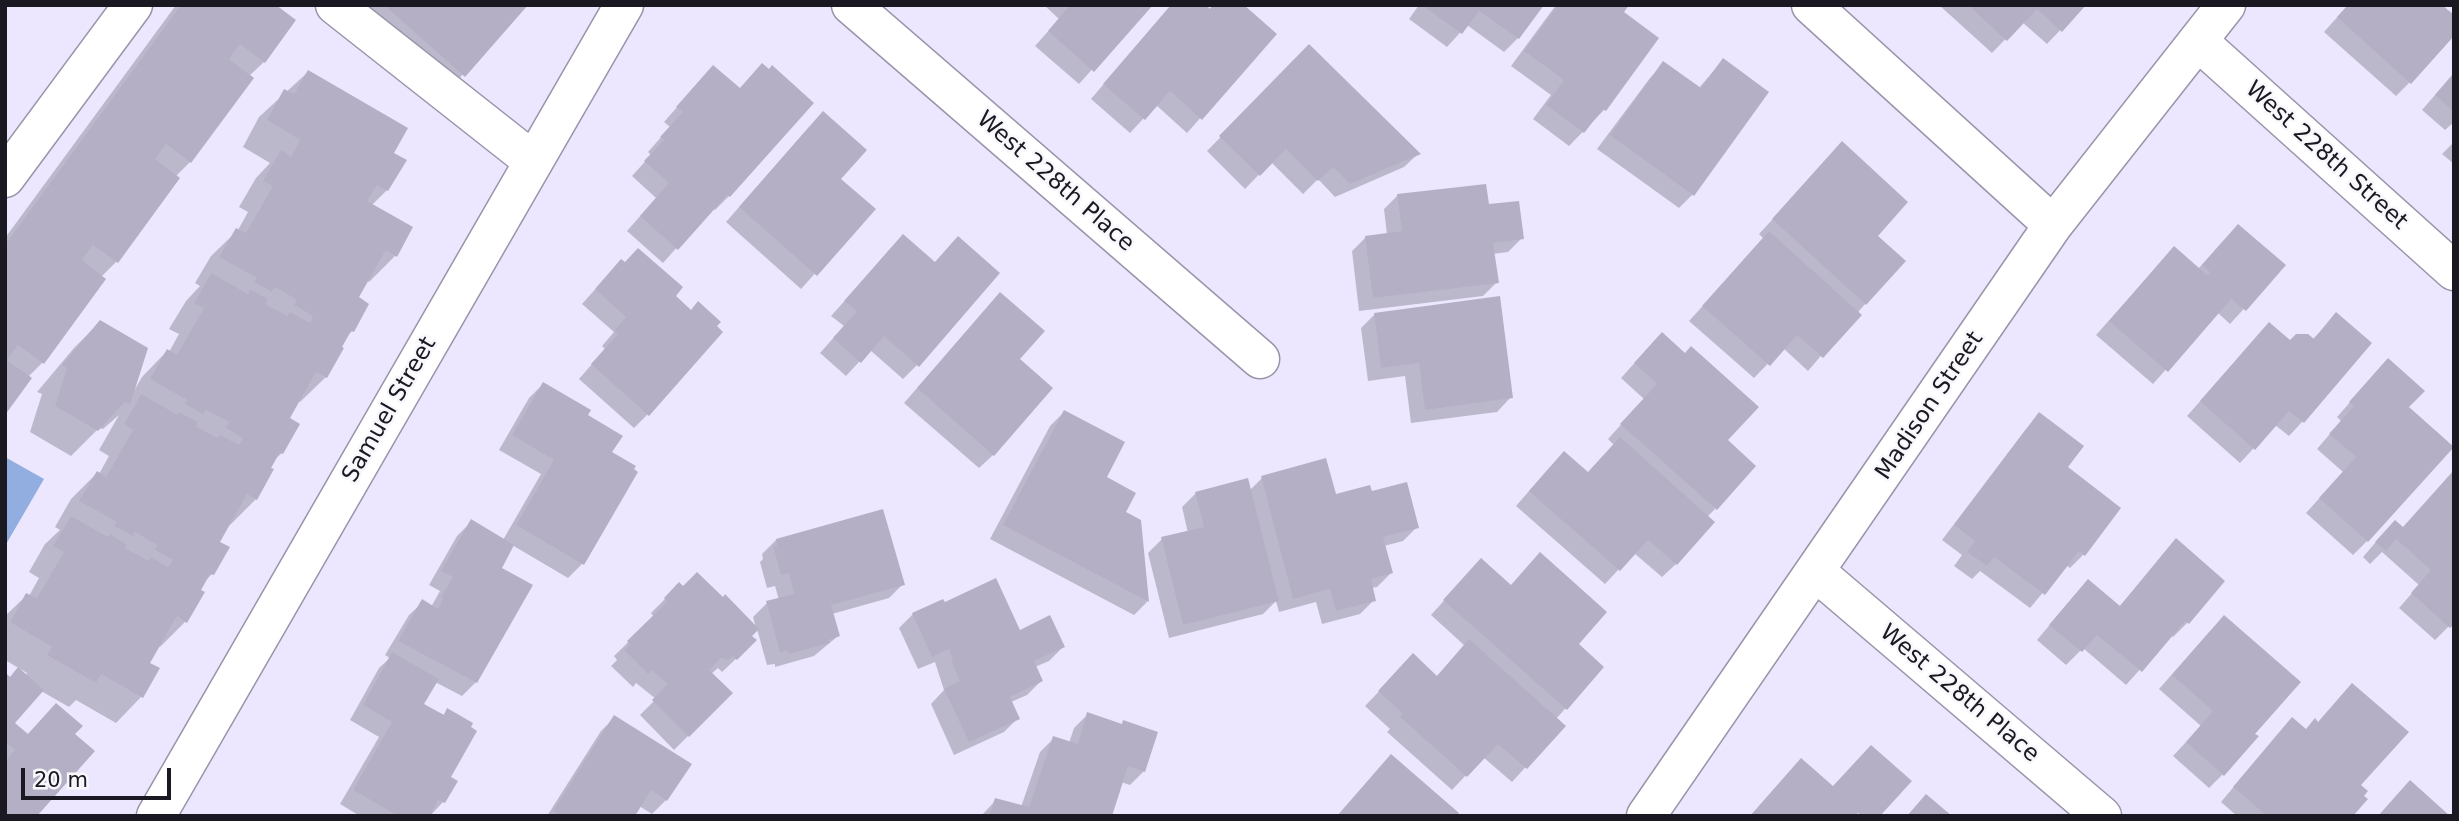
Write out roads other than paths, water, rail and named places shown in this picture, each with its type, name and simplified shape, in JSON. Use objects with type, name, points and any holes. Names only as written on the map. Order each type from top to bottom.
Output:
[{"type":"street","points":[[5,178],[133,5]]},
{"type":"street","points":[[335,5],[533,162]]},
{"type":"street","name":"Samuel Street","points":[[156,816],[624,5]]},
{"type":"street","name":"West 228th Place","points":[[851,5],[1260,359]]},
{"type":"street","points":[[1811,5],[2053,225]]},
{"type":"street","name":"Madison Street","points":[[1646,816],[2053,225],[2226,5]]},
{"type":"street","name":"West 228th Street","points":[[2199,42],[2454,271]]},
{"type":"street","name":"West 228th Place","points":[[1816,572],[2102,816]]},
{"type":"water","points":[[5,457],[44,479],[5,546]]}]
